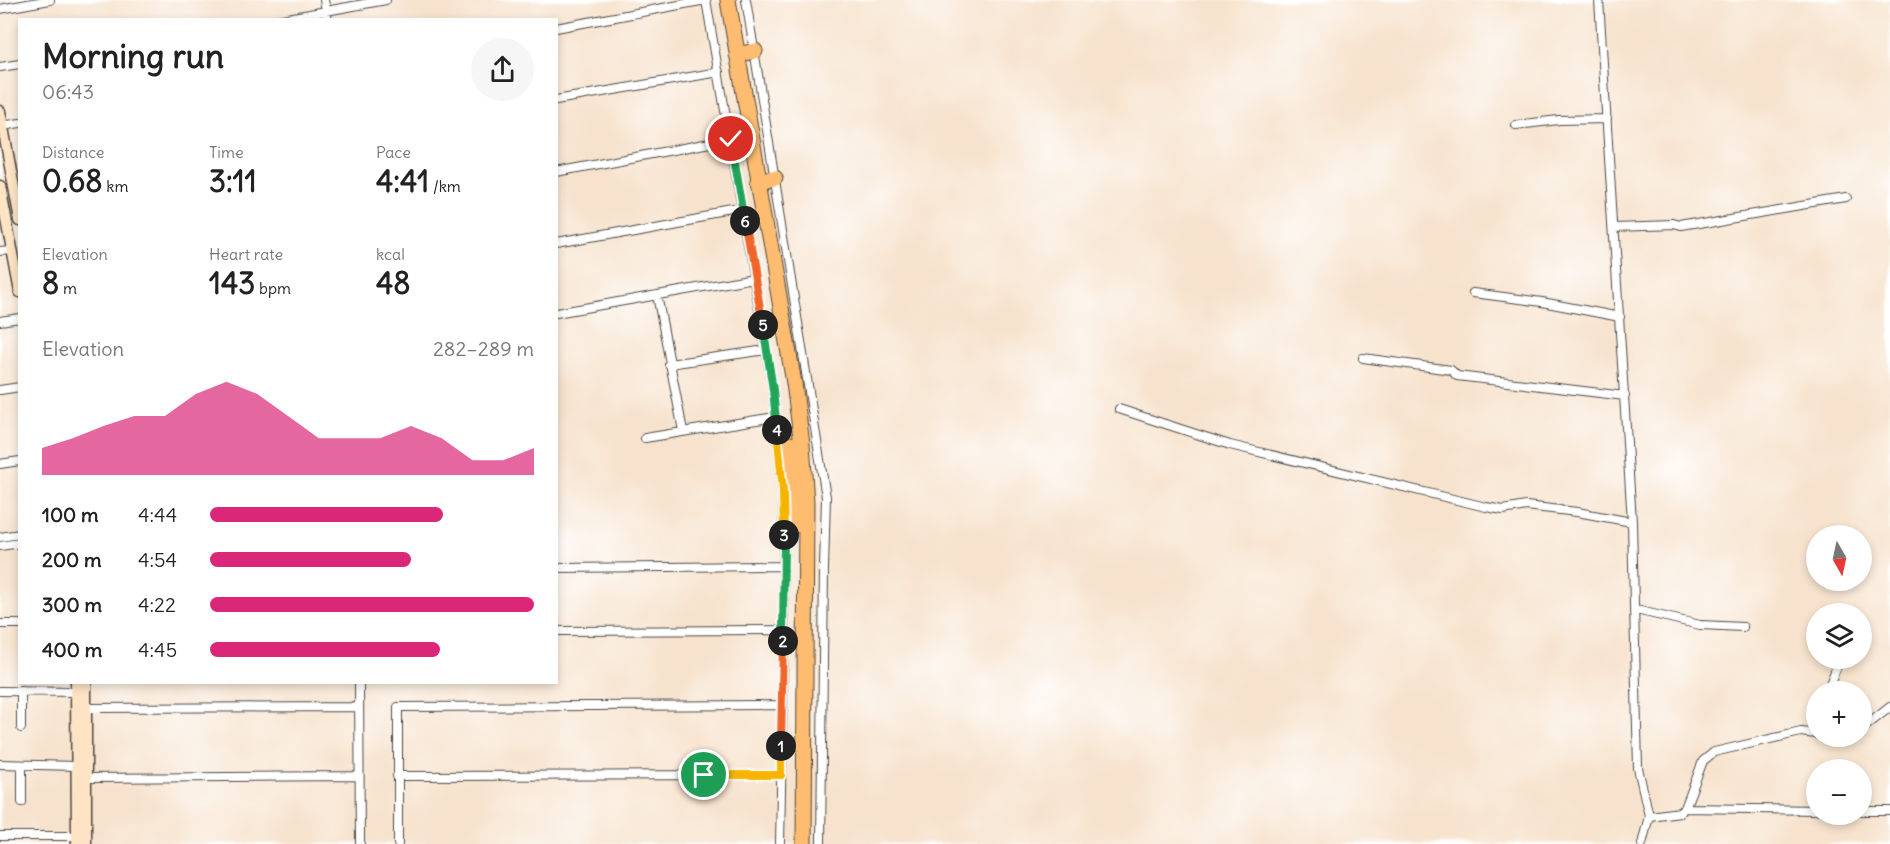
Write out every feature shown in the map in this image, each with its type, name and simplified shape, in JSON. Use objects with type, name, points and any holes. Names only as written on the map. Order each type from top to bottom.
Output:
[{"type":"highway","points":[[719,0],[790,426],[797,551],[794,844]]},
{"type":"highway","points":[[728,0],[758,180],[795,349],[805,409],[807,512],[804,844]]},
{"type":"highway","points":[[737,55],[755,51]]},
{"type":"highway","points":[[758,180],[775,178]]},
{"type":"street","points":[[0,9],[50,0]]},
{"type":"street","points":[[324,0],[327,15]]},
{"type":"street","points":[[298,18],[327,15],[386,0]]},
{"type":"street","points":[[558,28],[706,0],[744,210],[773,390],[783,491],[784,630],[780,844]]},
{"type":"street","points":[[746,0],[775,178],[795,349]]},
{"type":"street","points":[[1599,0],[1632,522],[1636,610],[1638,768],[1649,816],[1642,844]]},
{"type":"street","points":[[0,67],[18,64]]},
{"type":"street","points":[[558,100],[718,72]]},
{"type":"street","points":[[0,111],[17,192]]},
{"type":"street","points":[[1516,125],[1559,120],[1607,119]]},
{"type":"street","points":[[2,126],[18,123]]},
{"type":"street","points":[[558,172],[731,139]]},
{"type":"street","points":[[0,186],[18,282]]},
{"type":"street","points":[[1614,227],[1674,225],[1681,227],[1846,199]]},
{"type":"street","points":[[558,244],[744,210]]},
{"type":"street","points":[[0,252],[12,251]]},
{"type":"street","points":[[558,313],[754,278]]},
{"type":"street","points":[[1473,292],[1620,317]]},
{"type":"street","points":[[657,295],[683,431]]},
{"type":"street","points":[[0,321],[18,318]]},
{"type":"street","points":[[669,364],[766,350]]},
{"type":"street","points":[[1363,358],[1451,370],[1457,376],[1625,396]]},
{"type":"street","points":[[0,390],[18,387]]},
{"type":"street","points":[[805,409],[826,497],[821,844]]},
{"type":"street","points":[[1119,409],[1230,445],[1486,507],[1503,510],[1526,506],[1632,522]]},
{"type":"street","points":[[645,438],[775,417]]},
{"type":"street","points":[[0,464],[18,460]]},
{"type":"street","points":[[0,537],[18,534]]},
{"type":"street","points":[[0,546],[18,543]]},
{"type":"street","points":[[558,568],[782,566]]},
{"type":"street","points":[[1636,610],[1700,625],[1743,627]]},
{"type":"street","points":[[0,624],[18,624]]},
{"type":"street","points":[[558,631],[784,630]]},
{"type":"street","points":[[86,684],[86,844]]},
{"type":"street","points":[[359,684],[360,844]]},
{"type":"street","points":[[0,691],[76,687],[77,840],[0,836]]},
{"type":"street","points":[[21,691],[21,728]]},
{"type":"street","points":[[398,844],[398,707],[781,705]]},
{"type":"street","points":[[86,708],[359,707]]},
{"type":"street","points":[[1872,721],[1890,707]]},
{"type":"street","points":[[1649,816],[1680,812],[1685,808],[1703,761],[1714,753],[1806,732]]},
{"type":"street","points":[[0,764],[76,766]]},
{"type":"street","points":[[22,765],[22,802]]},
{"type":"street","points":[[397,776],[781,775]]},
{"type":"street","points":[[86,778],[359,776]]},
{"type":"street","points":[[1685,808],[1806,810]]},
{"type":"street","points":[[1872,810],[1890,811]]},
{"type":"route","points":[[704,775],[781,775],[784,630],[783,491],[773,390],[731,139]]}]
